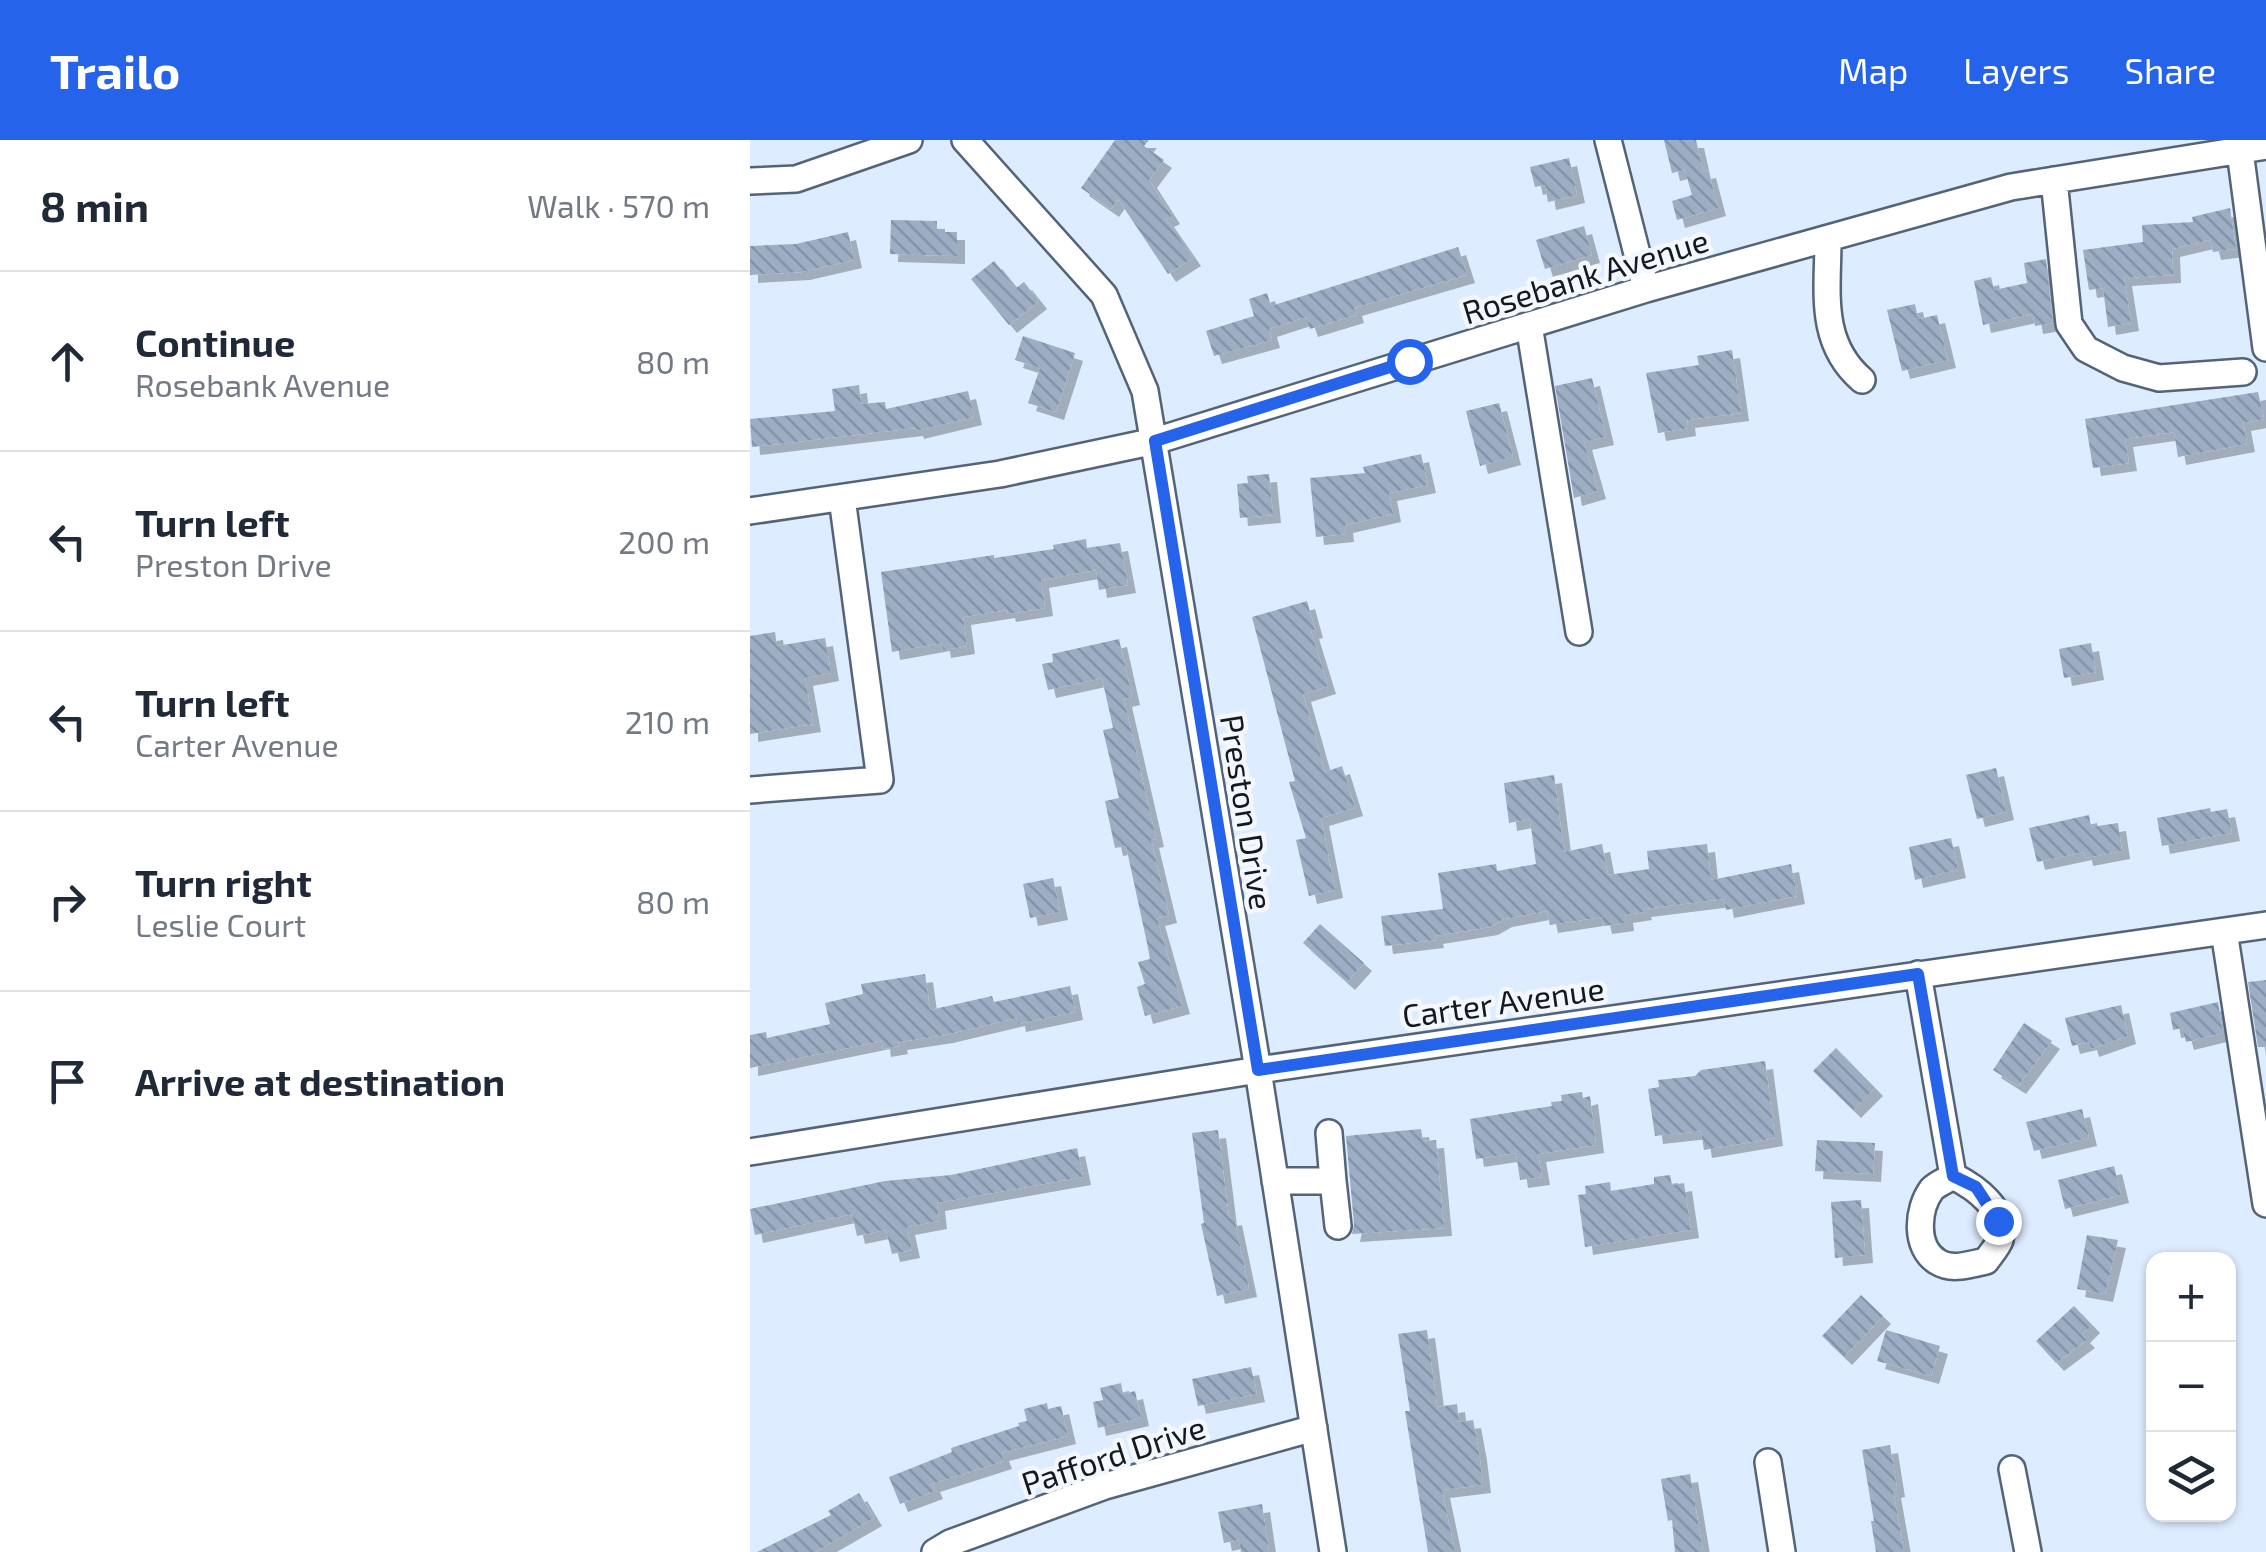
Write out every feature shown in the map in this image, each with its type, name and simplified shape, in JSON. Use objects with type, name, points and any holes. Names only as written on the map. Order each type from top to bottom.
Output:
[{"type":"street","points":[[750,181],[796,179],[910,140]]},
{"type":"street","name":"Preston Drive","points":[[964,140],[1104,295],[1145,391],[1258,1070],[1333,1552]]},
{"type":"street","points":[[1608,140],[1646,289]]},
{"type":"street","name":"Rosebank Avenue","points":[[750,511],[1000,474],[1155,441],[1646,289],[2011,188],[2266,146]]},
{"type":"street","points":[[2240,150],[2266,348]]},
{"type":"street","points":[[2054,180],[2069,324],[2086,349],[2123,368],[2158,378],[2243,372]]},
{"type":"street","points":[[1828,238],[1828,320],[1833,343],[1844,366],[1862,380]]},
{"type":"street","points":[[1529,325],[1579,632]]},
{"type":"street","points":[[750,790],[880,780],[842,498]]},
{"type":"street","name":"Carter Avenue","points":[[750,1152],[1258,1070],[2266,925]]},
{"type":"street","points":[[2224,931],[2261,1145],[2266,1204]]},
{"type":"street","points":[[1918,974],[1953,1176]]},
{"type":"street","points":[[1329,1133],[1338,1226]]},
{"type":"street","points":[[1275,1181],[1333,1181]]},
{"type":"street","name":"Pafford Drive","points":[[934,1552],[1104,1486],[1314,1428]]},
{"type":"street","points":[[1768,1462],[1782,1552]]},
{"type":"street","points":[[2012,1470],[2028,1552]]},
{"type":"building","points":[[1115,140],[1149,140],[1144,146],[1164,160],[1149,180],[1172,216],[1166,219],[1193,258],[1168,274],[1118,199],[1111,209],[1081,188]]},
{"type":"building","points":[[1664,140],[1696,140],[1718,208],[1677,220],[1672,201],[1692,195],[1685,170],[1672,173]]},
{"type":"building","points":[[1569,158],[1577,195],[1548,202],[1545,185],[1535,187],[1530,167]]},
{"type":"building","points":[[2230,208],[2236,249],[2213,252],[2210,240],[2172,249],[2173,275],[2124,278],[2131,323],[2108,327],[2103,288],[2089,290],[2083,250],[2143,242],[2142,225],[2193,222],[2192,217]]},
{"type":"building","points":[[891,220],[937,221],[937,232],[957,232],[957,256],[890,254]]},
{"type":"building","points":[[1584,226],[1592,255],[1545,269],[1536,240]]},
{"type":"building","points":[[848,232],[854,260],[802,272],[750,275],[750,246],[796,244]]},
{"type":"building","points":[[1458,247],[1467,275],[1354,308],[1356,315],[1310,329],[1306,317],[1269,329],[1272,340],[1214,356],[1206,331],[1254,316],[1249,299],[1267,293],[1271,306]]},
{"type":"building","points":[[2046,259],[2053,323],[2035,326],[2033,314],[1983,325],[1974,281],[1991,277],[1994,290],[2027,283],[2024,263]]},
{"type":"building","points":[[994,261],[1016,288],[1024,282],[1039,301],[1009,325],[971,279]]},
{"type":"building","points":[[1915,304],[1918,319],[1937,315],[1948,360],[1902,371],[1887,310]]},
{"type":"building","points":[[1023,336],[1075,353],[1056,412],[1028,403],[1040,368],[1015,360]]},
{"type":"building","points":[[1732,350],[1741,413],[1687,420],[1688,428],[1658,433],[1646,373],[1699,365],[1697,356]]},
{"type":"building","points":[[1592,378],[1606,437],[1584,442],[1598,491],[1574,498],[1555,386]]},
{"type":"building","points":[[859,385],[861,404],[885,402],[886,409],[968,391],[974,417],[916,431],[915,428],[752,447],[750,419],[835,411],[832,389]]},
{"type":"building","points":[[2258,392],[2264,419],[2243,423],[2247,444],[2178,457],[2174,432],[2125,439],[2129,463],[2093,468],[2085,419]]},
{"type":"building","points":[[1499,403],[1513,457],[1480,466],[1466,411]]},
{"type":"building","points":[[1421,454],[1428,485],[1389,493],[1393,514],[1345,525],[1346,534],[1316,537],[1310,478],[1365,473],[1363,467]]},
{"type":"building","points":[[1269,474],[1273,515],[1240,518],[1237,484],[1248,483],[1247,476]]},
{"type":"building","points":[[1086,539],[1087,548],[1120,543],[1128,585],[1099,590],[1096,570],[1041,580],[1045,608],[963,617],[967,646],[943,650],[942,643],[892,652],[881,572],[1054,549],[1053,545]]},
{"type":"building","points":[[1307,601],[1315,630],[1311,631],[1328,686],[1303,694],[1325,772],[1342,766],[1355,808],[1321,818],[1335,890],[1309,896],[1296,840],[1306,838],[1289,782],[1295,781],[1252,617]]},
{"type":"building","points":[[775,632],[777,646],[825,638],[831,673],[805,678],[813,724],[750,734],[750,636]]},
{"type":"building","points":[[1119,639],[1132,697],[1124,699],[1169,915],[1157,918],[1182,1006],[1145,1016],[1137,987],[1145,984],[1138,962],[1150,959],[1126,846],[1115,848],[1105,801],[1119,798],[1103,730],[1113,728],[1102,678],[1048,690],[1042,664],[1053,662],[1052,654]]},
{"type":"building","points":[[2091,643],[2096,672],[2064,678],[2059,649]]},
{"type":"building","points":[[1996,768],[2006,812],[1977,819],[1966,775]]},
{"type":"building","points":[[1554,775],[1564,852],[1602,844],[1608,875],[1649,869],[1647,851],[1707,844],[1711,880],[1791,864],[1797,896],[1726,910],[1724,899],[1643,909],[1644,912],[1625,915],[1626,923],[1604,926],[1602,917],[1550,925],[1547,911],[1504,919],[1490,927],[1435,936],[1436,940],[1385,946],[1381,916],[1443,909],[1438,873],[1496,864],[1497,871],[1536,864],[1530,819],[1509,823],[1504,783]]},
{"type":"building","points":[[2210,808],[2211,812],[2227,809],[2232,833],[2162,846],[2157,818]]},
{"type":"building","points":[[2089,815],[2091,827],[2118,823],[2122,851],[2085,858],[2084,852],[2037,862],[2029,828]]},
{"type":"building","points":[[1951,838],[1958,870],[1915,880],[1909,847]]},
{"type":"building","points":[[1053,878],[1060,912],[1030,918],[1023,884]]},
{"type":"building","points":[[1320,924],[1364,963],[1347,982],[1303,943]]},
{"type":"building","points":[[925,974],[930,1010],[992,996],[994,1002],[1070,986],[1075,1012],[1018,1024],[1017,1018],[899,1042],[900,1046],[883,1049],[882,1041],[750,1068],[750,1035],[766,1032],[767,1038],[830,1024],[825,1003],[863,994],[861,984]]},
{"type":"building","points":[[2266,980],[2266,1047],[2258,1047],[2248,982]]},
{"type":"building","points":[[2218,1002],[2223,1033],[2186,1042],[2182,1028],[2173,1030],[2170,1013]]},
{"type":"building","points":[[2121,1005],[2128,1036],[2091,1049],[2089,1042],[2072,1046],[2065,1018]]},
{"type":"building","points":[[2024,1023],[2052,1041],[2018,1086],[1993,1070]]},
{"type":"building","points":[[1836,1048],[1875,1088],[1853,1110],[1813,1071]]},
{"type":"building","points":[[1765,1061],[1775,1138],[1704,1150],[1701,1131],[1655,1136],[1648,1089],[1659,1087],[1658,1080]]},
{"type":"building","points":[[1582,1092],[1583,1098],[1590,1096],[1596,1145],[1538,1154],[1542,1177],[1520,1180],[1516,1153],[1476,1159],[1470,1119],[1552,1106],[1551,1102],[1562,1101],[1561,1095]]},
{"type":"building","points":[[2082,1109],[2089,1138],[2034,1151],[2026,1122]]},
{"type":"building","points":[[1421,1129],[1423,1141],[1436,1140],[1444,1228],[1352,1234],[1346,1136]]},
{"type":"building","points":[[1218,1130],[1229,1218],[1234,1217],[1249,1289],[1217,1296],[1201,1224],[1204,1223],[1192,1133]]},
{"type":"building","points":[[1817,1140],[1875,1143],[1873,1174],[1815,1171]]},
{"type":"building","points":[[1077,1148],[1083,1177],[937,1203],[939,1221],[907,1227],[912,1250],[892,1254],[886,1230],[857,1236],[852,1214],[755,1235],[750,1209],[885,1181],[951,1175]]},
{"type":"building","points":[[2114,1166],[2121,1195],[2065,1209],[2058,1180]]},
{"type":"building","points":[[1670,1175],[1672,1185],[1684,1183],[1691,1230],[1585,1247],[1578,1195],[1586,1194],[1585,1186],[1610,1182],[1611,1191],[1654,1184],[1654,1177]]},
{"type":"building","points":[[1861,1200],[1865,1255],[1835,1258],[1831,1202]]},
{"type":"building","points":[[2087,1235],[2118,1240],[2105,1294],[2077,1289]]},
{"type":"building","points":[[1861,1295],[1883,1316],[1844,1357],[1822,1336]]},
{"type":"building","points":[[2074,1306],[2092,1325],[2082,1335],[2087,1340],[2056,1363],[2036,1341]]},
{"type":"building","points":[[1427,1330],[1437,1407],[1457,1404],[1459,1422],[1473,1420],[1479,1452],[1483,1485],[1442,1490],[1455,1552],[1428,1552],[1405,1411],[1410,1411],[1398,1334]]},
{"type":"building","points":[[1886,1330],[1940,1346],[1931,1376],[1877,1361]]},
{"type":"building","points":[[1251,1367],[1257,1394],[1198,1406],[1192,1379]]},
{"type":"building","points":[[1121,1383],[1123,1394],[1135,1391],[1141,1418],[1098,1428],[1093,1402],[1103,1400],[1100,1388]]},
{"type":"building","points":[[1047,1403],[1048,1409],[1061,1406],[1068,1436],[1001,1453],[1004,1461],[932,1484],[935,1491],[900,1504],[889,1477],[952,1452],[951,1448],[1019,1426],[1018,1423],[1027,1421],[1024,1409]]},
{"type":"building","points":[[1890,1445],[1904,1552],[1876,1552],[1862,1450]]},
{"type":"building","points":[[1690,1474],[1703,1552],[1675,1552],[1672,1520],[1668,1521],[1661,1479]]},
{"type":"building","points":[[859,1493],[874,1518],[815,1552],[757,1552],[831,1515],[828,1511]]},
{"type":"building","points":[[1262,1504],[1269,1552],[1241,1552],[1239,1540],[1224,1543],[1218,1512]]},
{"type":"route","points":[[1409,361],[1155,441],[1258,1070],[1918,974],[1953,1176],[1976,1187],[1998,1221]]}]
